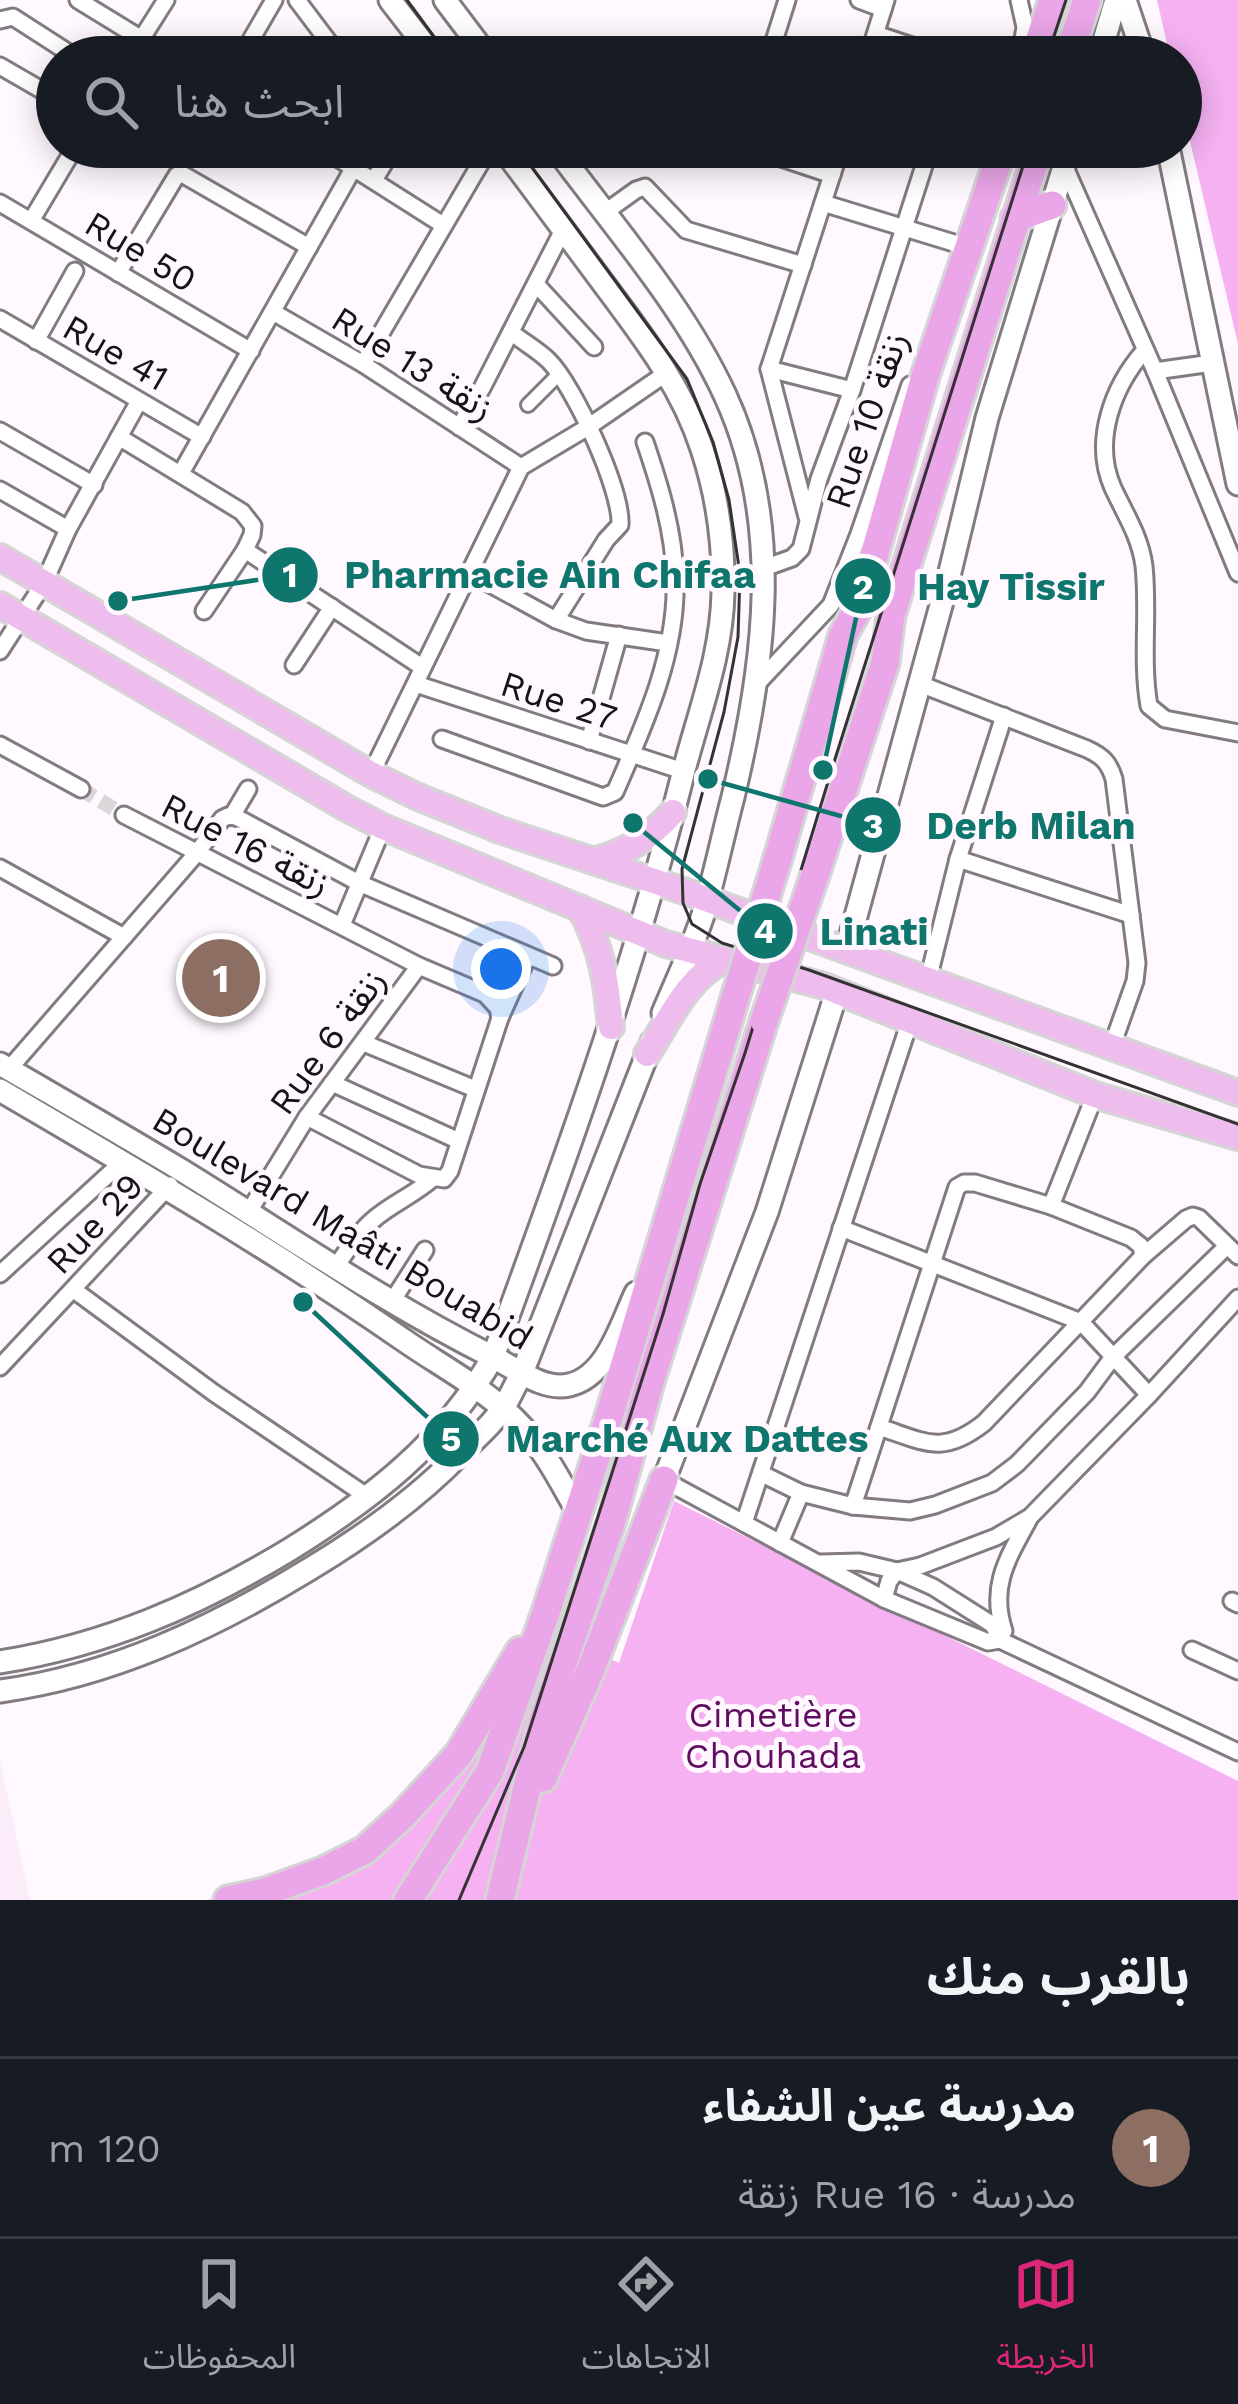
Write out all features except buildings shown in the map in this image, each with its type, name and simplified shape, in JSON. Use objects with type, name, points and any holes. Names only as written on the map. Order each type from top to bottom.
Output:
[{"type":"highway","points":[[1075,36],[1087,0]]},
{"type":"highway","points":[[408,1900],[490,1771],[546,1612],[843,635],[860,604],[926,373],[996,168]]},
{"type":"highway","points":[[500,1900],[543,1721],[612,1520],[650,1382],[764,1021],[885,663],[891,615],[1032,168]]},
{"type":"highway","points":[[1016,218],[1052,205]]},
{"type":"highway","points":[[521,1819],[584,1686],[664,1480]]},
{"type":"highway","points":[[228,1900],[266,1892],[365,1850],[459,1754],[546,1612]]},
{"type":"main road","points":[[390,0],[418,36]]},
{"type":"main road","points":[[445,0],[472,36]]},
{"type":"main road","points":[[1107,36],[1121,0]]},
{"type":"main road","points":[[1121,0],[1136,36]]},
{"type":"main road","points":[[0,1662],[127,1631],[210,1595],[302,1542],[417,1456],[475,1389],[493,1357],[573,1139],[655,882],[706,694],[724,592],[706,463],[668,372],[517,168]]},
{"type":"main road","points":[[0,1690],[64,1678],[174,1642],[248,1606],[340,1551],[429,1484],[503,1408],[522,1372],[688,951],[707,899],[748,732],[764,616],[761,522],[742,437],[706,358],[570,168]]},
{"type":"main road","points":[[847,950],[986,418],[1063,168]]},
{"type":"main road","points":[[1172,168],[1238,484]]},
{"type":"main road","points":[[0,557],[416,796],[1238,1093]]},
{"type":"main road","points":[[11,612],[383,827],[639,934],[837,991],[1095,1095],[1238,1137]]},
{"type":"main road","points":[[593,861],[635,845],[674,812]]},
{"type":"main road","points":[[580,908],[602,955],[610,1027]]},
{"type":"main road","points":[[647,1054],[697,979],[724,960]]},
{"type":"main road","points":[[664,1480],[767,1212],[837,991]]},
{"type":"main road","name":"Boulevard Maâti Bouabid","points":[[3,1074],[122,1162],[361,1311],[503,1408],[546,1457],[578,1512]]},
{"type":"main road","name":"Boulevard Maâti Bouabid","points":[[3,1074],[182,1171],[454,1340],[554,1386],[583,1379],[609,1350],[659,1244]]},
{"type":"main road","points":[[59,1651],[64,1678]]},
{"type":"street","points":[[78,0],[136,36]]},
{"type":"street","points":[[143,36],[166,0]]},
{"type":"street","points":[[253,36],[274,0]]},
{"type":"street","points":[[297,0],[324,36]]},
{"type":"street","points":[[776,36],[787,0]]},
{"type":"street","points":[[859,0],[884,5],[876,34],[882,36]]},
{"type":"street","points":[[1018,0],[1024,36]]},
{"type":"street","points":[[0,20],[14,17],[43,36]]},
{"type":"street","points":[[0,66],[36,87]]},
{"type":"street","points":[[31,221],[63,168]]},
{"type":"street","points":[[374,180],[381,168]]},
{"type":"street","points":[[363,364],[477,168]]},
{"type":"street","points":[[812,168],[832,175]]},
{"type":"street","points":[[808,522],[769,369],[834,168]]},
{"type":"street","points":[[764,568],[797,556],[801,550],[819,478],[923,168]]},
{"type":"street","name":"Rue 10 زنقة","points":[[755,686],[831,605],[982,168]]},
{"type":"street","points":[[1072,168],[1238,573]]},
{"type":"street","points":[[181,473],[353,169],[443,225]]},
{"type":"street","points":[[118,273],[177,175],[309,247]]},
{"type":"street","points":[[604,214],[645,187],[686,230],[803,265]]},
{"type":"street","name":"Rue 50","points":[[0,202],[250,351]]},
{"type":"street","points":[[823,203],[957,244]]},
{"type":"street","points":[[459,427],[563,230]]},
{"type":"street","points":[[37,341],[75,272]]},
{"type":"street","points":[[536,284],[594,347]]},
{"type":"street","name":"Rue 13 زنقة","points":[[272,312],[363,364],[521,467]]},
{"type":"street","name":"Rue 41","points":[[0,320],[202,436]]},
{"type":"street","points":[[511,332],[559,374],[588,427],[620,512],[620,525],[556,620]]},
{"type":"street","points":[[1145,350],[1128,369],[1118,391],[1103,457],[1139,541],[1144,566],[1149,706],[1165,719],[1238,734]]},
{"type":"street","points":[[1155,371],[1212,363]]},
{"type":"street","points":[[769,369],[852,390]]},
{"type":"street","points":[[371,774],[521,467],[668,372]]},
{"type":"street","points":[[528,405],[559,374]]},
{"type":"street","points":[[0,651],[11,612],[44,583],[68,529],[139,401]]},
{"type":"street","points":[[0,431],[94,485]]},
{"type":"street","points":[[119,437],[249,518],[253,526],[245,550],[203,611]]},
{"type":"street","points":[[442,739],[605,797],[614,794],[658,685],[675,602],[673,545],[645,442]]},
{"type":"street","points":[[0,490],[68,529]]},
{"type":"street","points":[[245,550],[422,667]]},
{"type":"street","points":[[468,572],[586,631],[668,643]]},
{"type":"street","points":[[293,665],[332,607]]},
{"type":"street","points":[[589,741],[620,635]]},
{"type":"street","name":"Rue 27","points":[[416,684],[683,771]]},
{"type":"street","points":[[920,684],[1087,749],[1110,765],[1137,962],[1112,1046]]},
{"type":"street","points":[[928,980],[958,859],[1004,716]]},
{"type":"street","points":[[0,745],[81,789]]},
{"type":"street","points":[[232,817],[248,788]]},
{"type":"street","name":"Rue 16 زنقة","points":[[124,815],[418,966],[484,994],[498,1008],[500,1018]]},
{"type":"street","points":[[3,1074],[222,819],[232,817],[359,883],[553,966]]},
{"type":"street","points":[[342,925],[383,827]]},
{"type":"street","points":[[958,859],[1131,915]]},
{"type":"street","points":[[0,868],[124,937]]},
{"type":"street","points":[[307,1118],[418,1175],[444,1179],[500,1018],[528,956]]},
{"type":"street","name":"Rue 6 زنقة","points":[[248,1213],[307,1118],[418,966]]},
{"type":"street","points":[[744,1523],[910,1021]]},
{"type":"street","points":[[364,1043],[475,1089]]},
{"type":"street","points":[[332,1083],[459,1141]]},
{"type":"street","points":[[1052,1206],[1095,1095]]},
{"type":"street","points":[[0,1274],[122,1162]]},
{"type":"street","name":"Rue 29","points":[[0,1367],[182,1171]]},
{"type":"street","points":[[335,1268],[375,1218],[432,1179]]},
{"type":"street","points":[[853,1506],[957,1186],[986,1185],[1052,1206],[1131,1238],[1141,1246],[1143,1256]]},
{"type":"street","points":[[762,1474],[801,1493],[853,1506],[910,1510],[992,1483],[1087,1392],[1113,1357],[1233,1251],[1193,1216],[1143,1256],[969,1435],[952,1443],[932,1444],[879,1427]]},
{"type":"street","points":[[842,1228],[1081,1322],[1148,1395]]},
{"type":"street","points":[[392,1303],[425,1250]]},
{"type":"street","points":[[74,1290],[214,1393],[368,1497]]},
{"type":"street","points":[[884,1599],[897,1570],[996,1537],[1030,1516],[1238,1298]]},
{"type":"street","points":[[664,1480],[884,1599],[988,1642],[1004,1642],[1238,1753]]},
{"type":"street","points":[[780,1543],[801,1493]]},
{"type":"street","points":[[1004,1642],[996,1601],[1007,1562],[1030,1516]]},
{"type":"street","points":[[818,1563],[860,1562],[897,1570],[993,1625],[1004,1642]]},
{"type":"street","points":[[1192,1650],[1238,1671]]},
{"type":"shaded area","points":[[0,1760],[30,1900],[0,1900]]},
{"type":"green space","points":[[1157,0],[1238,0],[1238,344],[1196,168],[1202,168],[1202,36],[1165,36]]},
{"type":"green space","name":"Cimetière Chouhada","points":[[674,1501],[1238,1781],[1238,1900],[207,1900],[302,1880],[395,1828],[539,1626],[619,1663]]},
{"type":"tunnel","points":[[81,789],[124,815]]},
{"type":"tram line","points":[[407,0],[434,36]]},
{"type":"tram line","points":[[1054,36],[1066,0]]},
{"type":"tram line","points":[[532,168],[687,379],[713,442],[729,500],[740,574],[738,637],[724,712],[682,869],[683,903],[692,924],[722,943],[1238,1124]]},
{"type":"tram line","points":[[459,1900],[524,1747],[1022,168]]},
{"type":"place","name":"Pharmacie Ain Chifaa","points":[[118,601]]},
{"type":"place","name":"Hay Tissir","points":[[823,770]]},
{"type":"place","name":"Derb Milan","points":[[708,779]]},
{"type":"place","name":"Linati","points":[[633,823]]},
{"type":"place","name":"مدرسة عين الشفاء","points":[[221,978]]},
{"type":"place","name":"Marché Aux Dattes","points":[[303,1302]]}]
